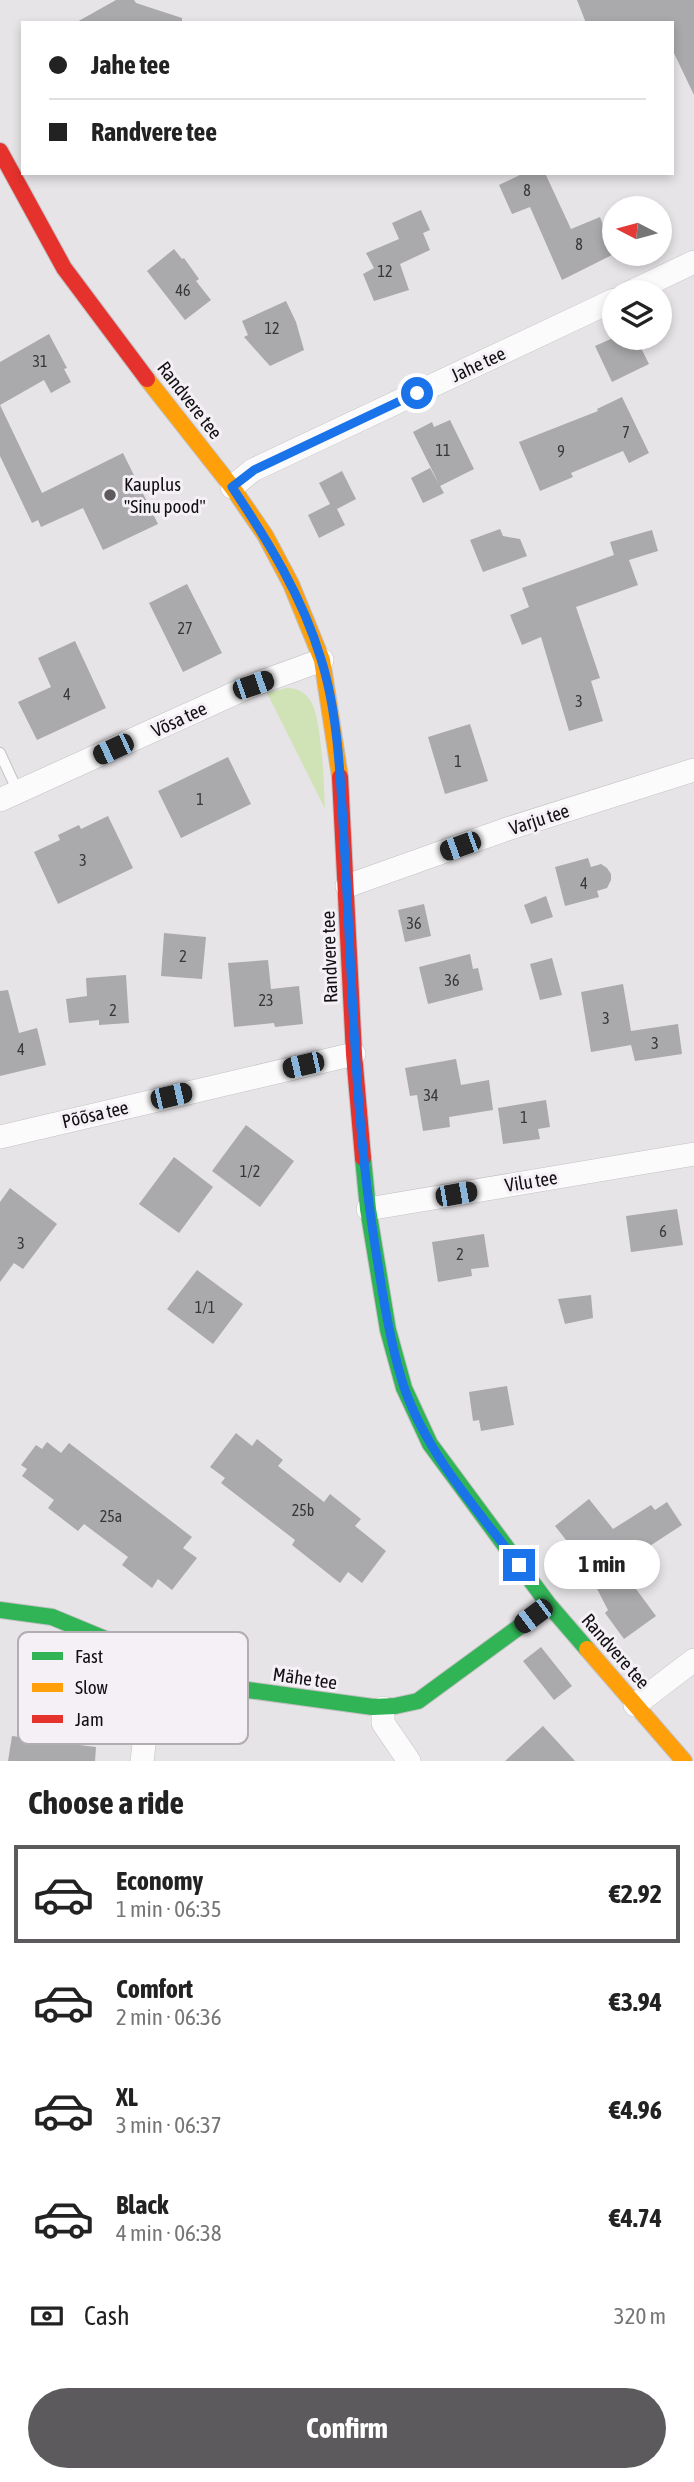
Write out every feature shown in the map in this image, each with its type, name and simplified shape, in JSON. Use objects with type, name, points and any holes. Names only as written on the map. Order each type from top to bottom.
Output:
[{"type":"main road","name":"Randvere tee","points":[[0,151],[64,268],[104,324],[232,487],[265,535],[291,584],[322,660],[339,762],[354,1054],[368,1209],[388,1330],[404,1388],[430,1444],[549,1605],[684,1761]]},
{"type":"main road","name":"Mähe tee","points":[[248,1691],[357,1707],[401,1706],[418,1700],[549,1605]]},
{"type":"main road","points":[[0,1610],[52,1617],[88,1632]]},
{"type":"street","points":[[656,280],[694,262]]},
{"type":"street","name":"Jahe tee","points":[[232,487],[254,470],[602,306]]},
{"type":"street","name":"Võsa tee","points":[[9,796],[253,685],[322,660]]},
{"type":"street","name":"Varju tee","points":[[347,886],[506,829],[694,770]]},
{"type":"street","name":"Põõsa tee","points":[[0,1137],[354,1054]]},
{"type":"street","name":"Vilu tee","points":[[368,1209],[694,1154]]},
{"type":"street","points":[[635,1705],[694,1660]]},
{"type":"street","points":[[383,1708],[383,1723],[409,1761]]},
{"type":"lane","points":[[0,753],[9,796]]},
{"type":"green space","points":[[286,688],[302,692],[314,709],[322,752],[325,809],[267,693]]},
{"type":"building","points":[[116,0],[134,0],[136,3],[182,18],[182,21],[79,21]]},
{"type":"building","points":[[577,0],[694,0],[694,95],[674,53],[674,21],[585,21]]},
{"type":"building","points":[[520,175],[546,175],[571,229],[600,217],[602,260],[562,280],[530,207],[512,214],[499,185]]},
{"type":"building","points":[[421,210],[430,230],[423,233],[430,250],[400,264],[409,290],[374,301],[363,274],[374,268],[366,253],[399,239],[392,223]]},
{"type":"building","points":[[174,249],[184,258],[199,279],[196,281],[211,300],[185,320],[147,271]]},
{"type":"building","points":[[286,301],[296,322],[304,350],[270,366],[244,337],[248,335],[242,321]]},
{"type":"building","points":[[49,334],[67,368],[64,369],[71,382],[51,393],[44,380],[0,405],[0,362]]},
{"type":"building","points":[[602,343],[602,350],[642,350],[649,364],[612,382],[595,346]]},
{"type":"building","points":[[622,397],[649,453],[629,463],[623,451],[571,473],[573,477],[540,491],[519,442],[598,411],[597,409]]},
{"type":"building","points":[[0,405],[42,493],[123,453],[158,524],[103,550],[83,508],[41,527],[38,520],[32,523],[0,456]]},
{"type":"building","points":[[450,420],[474,469],[440,486],[413,432],[432,422],[434,427]]},
{"type":"building","points":[[430,468],[444,493],[423,503],[411,478]]},
{"type":"building","points":[[342,471],[356,499],[337,509],[345,525],[319,538],[308,515],[330,504],[319,483]]},
{"type":"building","points":[[500,529],[503,536],[520,539],[527,556],[483,572],[470,540]]},
{"type":"building","points":[[652,530],[658,551],[629,560],[638,585],[576,607],[600,678],[591,681],[603,721],[569,731],[541,637],[522,645],[510,615],[529,607],[522,588],[614,555],[610,542]]},
{"type":"building","points":[[187,584],[222,653],[183,672],[149,603]]},
{"type":"building","points":[[75,641],[106,708],[37,740],[18,702],[51,687],[38,658]]},
{"type":"building","points":[[470,724],[488,781],[445,794],[428,737]]},
{"type":"building","points":[[228,757],[251,804],[181,838],[158,791]]},
{"type":"building","points":[[108,816],[133,868],[58,904],[34,852],[60,840],[58,835],[79,825],[81,829]]},
{"type":"building","points":[[588,858],[591,867],[601,864],[607,868],[611,880],[607,888],[597,891],[599,897],[565,906],[555,867]]},
{"type":"building","points":[[546,896],[553,917],[531,924],[524,905]]},
{"type":"building","points":[[424,904],[431,936],[405,942],[398,910]]},
{"type":"building","points":[[164,933],[206,937],[202,979],[161,976]]},
{"type":"building","points":[[470,954],[473,969],[478,968],[483,990],[428,1004],[419,967]]},
{"type":"building","points":[[552,958],[562,995],[540,1000],[530,964]]},
{"type":"building","points":[[268,960],[271,989],[299,986],[303,1024],[275,1027],[274,1023],[234,1027],[228,963]]},
{"type":"building","points":[[126,975],[129,1023],[99,1025],[99,1020],[69,1023],[66,999],[87,996],[86,978]]},
{"type":"building","points":[[623,984],[631,1031],[678,1024],[682,1054],[635,1061],[631,1045],[591,1052],[581,992]]},
{"type":"building","points":[[8,990],[19,1033],[37,1028],[46,1065],[0,1076],[0,991]]},
{"type":"building","points":[[456,1059],[461,1085],[489,1080],[493,1110],[449,1117],[450,1127],[423,1131],[417,1095],[410,1096],[405,1068]]},
{"type":"building","points":[[546,1100],[550,1127],[538,1129],[540,1139],[503,1144],[498,1108]]},
{"type":"building","points":[[246,1125],[294,1161],[260,1207],[212,1171]]},
{"type":"building","points":[[174,1157],[213,1187],[179,1233],[139,1204]]},
{"type":"building","points":[[10,1188],[57,1224],[23,1269],[14,1263],[0,1282],[0,1202]]},
{"type":"building","points":[[677,1209],[683,1245],[631,1252],[626,1216]]},
{"type":"building","points":[[484,1234],[489,1267],[471,1269],[472,1276],[438,1282],[432,1242]]},
{"type":"building","points":[[197,1270],[243,1304],[213,1344],[167,1309]]},
{"type":"building","points":[[591,1295],[593,1318],[565,1324],[558,1299]]},
{"type":"building","points":[[507,1386],[514,1425],[481,1431],[479,1420],[473,1421],[469,1392]]},
{"type":"building","points":[[236,1433],[252,1446],[257,1439],[283,1460],[278,1466],[324,1502],[330,1494],[361,1519],[355,1526],[386,1551],[362,1583],[348,1572],[340,1583],[292,1545],[295,1540],[221,1483],[225,1478],[210,1467]]},
{"type":"building","points":[[47,1442],[61,1453],[69,1443],[192,1537],[183,1548],[197,1558],[172,1590],[158,1579],[152,1588],[122,1565],[128,1557],[84,1524],[78,1531],[48,1508],[54,1500],[22,1476],[27,1469],[21,1465],[36,1445],[42,1449]]},
{"type":"building","points":[[589,1499],[613,1529],[651,1505],[655,1510],[667,1502],[682,1525],[619,1566],[656,1616],[624,1639],[605,1613],[608,1610],[595,1585],[600,1583],[555,1526]]},
{"type":"building","points":[[541,1647],[572,1686],[554,1700],[523,1661]]},
{"type":"building","points":[[543,1726],[575,1761],[505,1761]]},
{"type":"building","points":[[12,1736],[18,1737],[18,1744],[79,1744],[96,1747],[95,1761],[8,1761]]},
{"type":"traffic: fast","points":[[363,1158],[368,1209],[388,1330],[404,1388],[430,1444],[549,1605],[587,1649]]},
{"type":"traffic: fast","points":[[248,1690],[373,1707],[418,1701],[549,1605]]},
{"type":"traffic: fast","points":[[0,1610],[52,1617],[88,1632]]},
{"type":"traffic: slow","points":[[147,379],[232,487],[265,535],[291,584],[322,660],[340,777]]},
{"type":"traffic: slow","points":[[587,1649],[684,1761]]},
{"type":"traffic: jam","points":[[0,151],[64,268],[147,379]]},
{"type":"traffic: jam","points":[[340,777],[354,1054],[363,1158]]},
{"type":"place","name":"Kauplus \"Sinu pood\"","points":[[110,495]]},
{"type":"route","points":[[417,393],[254,470],[232,487],[265,535],[291,584],[322,660],[331,708],[339,762],[356,1080],[368,1209],[388,1330],[404,1388],[430,1444],[519,1565]]}]
